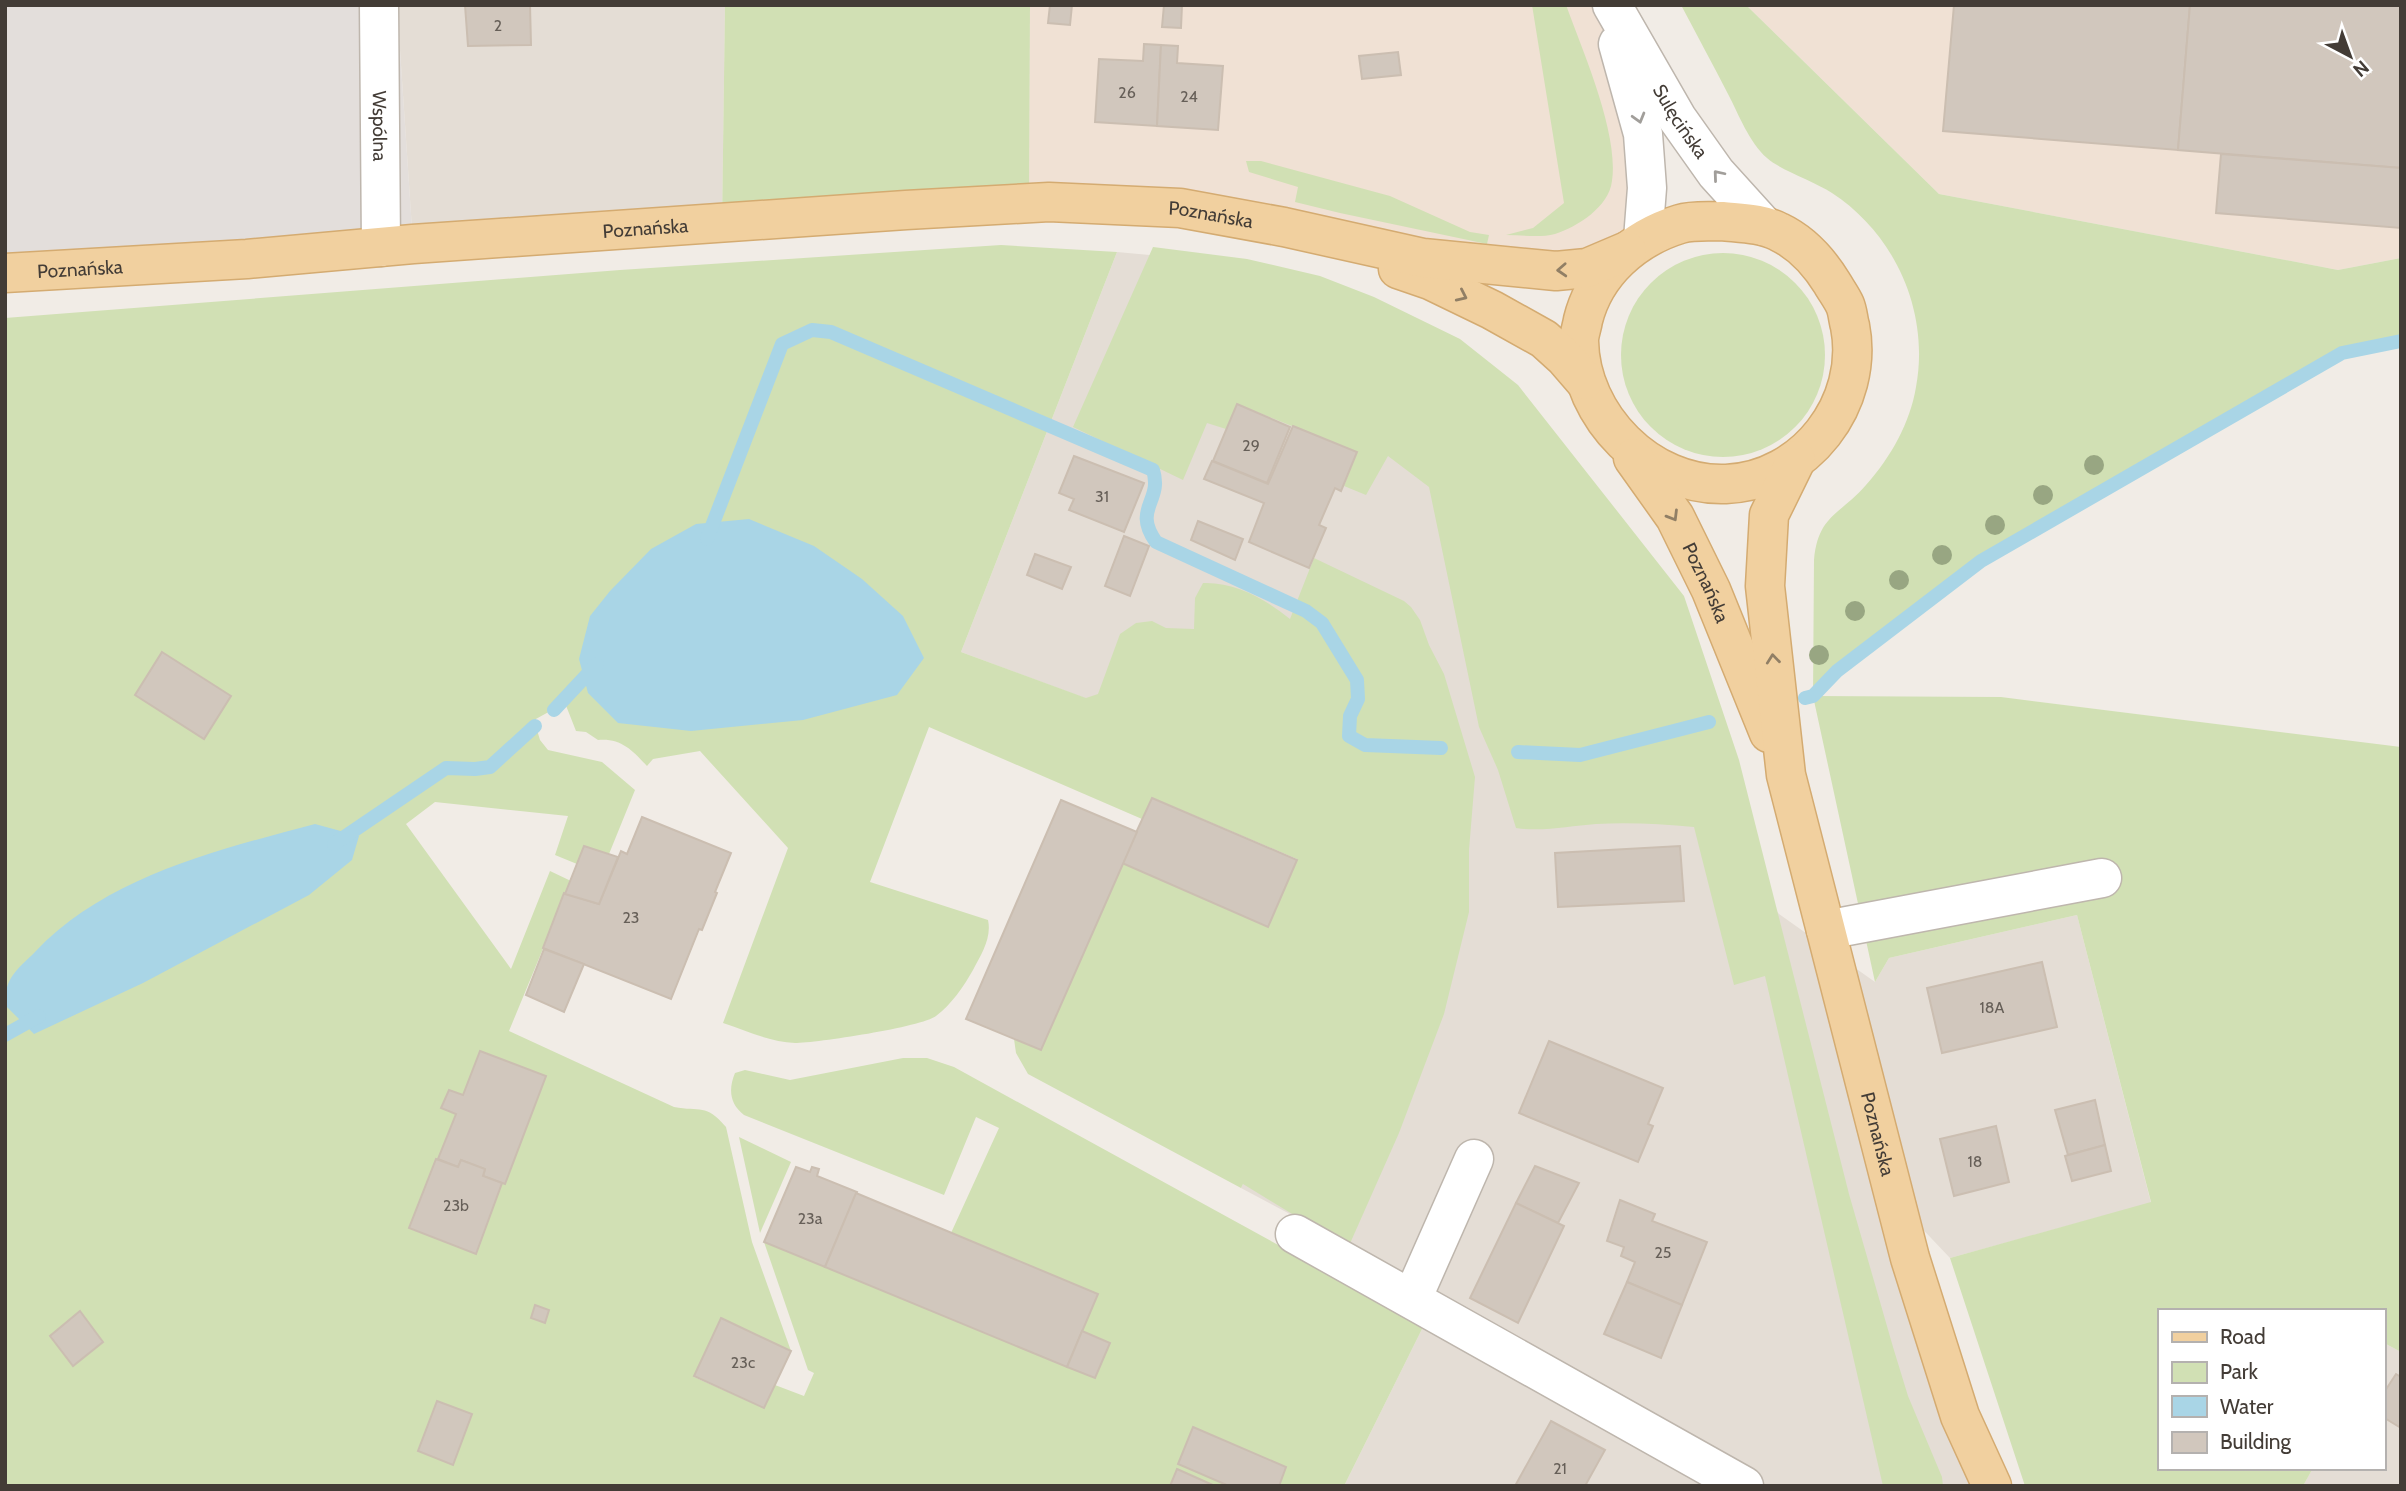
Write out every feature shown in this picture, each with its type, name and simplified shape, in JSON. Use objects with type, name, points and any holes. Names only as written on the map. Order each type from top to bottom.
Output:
[{"type":"main road","name":"Poznańska","points":[[5,273],[1049,202],[1180,208],[1284,227],[1423,258],[1556,271],[1587,268],[1682,224],[1723,220],[1779,231],[1796,242],[1821,265],[1846,306],[1853,341],[1851,377],[1842,404],[1824,434],[1796,460],[1769,515],[1765,586],[1787,775],[1893,1199],[1928,1320],[1960,1416],[1992,1486]]},
{"type":"main road","name":"Poznańska","points":[[1284,227],[1430,281],[1492,310],[1544,339],[1566,358],[1584,380]]},
{"type":"main road","points":[[1635,245],[1605,274],[1587,306],[1579,338],[1584,380],[1620,439],[1644,460],[1667,473],[1701,483],[1728,484],[1770,475],[1796,460]]},
{"type":"main road","name":"Poznańska","points":[[1620,439],[1675,517],[1687,541],[1711,590],[1787,775]]},
{"type":"street","name":"Wspólna","points":[[379,5],[381,247]]},
{"type":"street","name":"Sulęcińska","points":[[1610,5],[1677,118],[1716,173],[1764,226]]},
{"type":"street","name":"Sulęcińska","points":[[1610,5],[1643,134],[1647,188],[1635,245]]},
{"type":"street","points":[[1826,930],[2102,878]]},
{"type":"street","points":[[1412,1299],[1474,1159]]},
{"type":"street","points":[[1295,1234],[1744,1486]]},
{"type":"shaded area","points":[[5,5],[397,5],[413,244],[5,273]]},
{"type":"shaded area","points":[[397,5],[725,5],[722,223],[413,244]]},
{"type":"shaded area","points":[[1030,5],[1607,5],[1643,239],[1587,268],[1029,203]]},
{"type":"shaded area","points":[[1746,5],[2401,5],[2401,258],[2338,270],[1939,194]]},
{"type":"shaded area","points":[[1117,252],[1269,266],[1779,914],[1875,982],[1889,958],[2077,915],[2151,1203],[1950,1258],[1895,1200],[1999,1486],[1344,1486],[1424,1325],[1356,1249],[1241,1188],[1303,1051],[1319,785],[961,652]]},
{"type":"shaded area","points":[[2385,1346],[2401,1352],[2401,1486],[2303,1486],[2312,1470],[2385,1470]]},
{"type":"green space","points":[[725,5],[1030,5],[1029,203],[722,223]]},
{"type":"green space","points":[[1532,5],[1566,5],[1605,117],[1613,162],[1612,181],[1605,199],[1591,215],[1564,231],[1537,236],[1506,235],[1533,228],[1564,203]]},
{"type":"green space","points":[[1681,5],[1746,5],[1939,194],[2338,270],[2401,258],[2401,341],[2342,353],[1981,561],[1837,671],[1813,696],[1816,545],[1825,524],[1866,485],[1884,463],[1898,439],[1909,414],[1916,387],[1918,331],[1903,277],[1874,230],[1832,193],[1780,167],[1761,152],[1745,128]]},
{"type":"green space","points":[[1246,161],[1261,161],[1390,196],[1470,232],[1489,235],[1487,244],[1295,202],[1298,187],[1249,172]]},
{"type":"green space","points":[[1001,245],[1117,252],[961,652],[1086,698],[1098,694],[1120,634],[1136,623],[1152,621],[1166,628],[1194,629],[1195,598],[1203,583],[1227,585],[1250,593],[1290,619],[1314,558],[1404,601],[1411,607],[1420,620],[1444,674],[1475,777],[1469,850],[1469,912],[1444,1014],[1399,1133],[1348,1248],[1243,1184],[1241,1188],[1028,1074],[1016,1053],[1014,1039],[1041,1050],[1122,863],[1268,927],[1297,859],[1153,798],[1142,819],[929,727],[870,882],[988,920],[985,946],[961,989],[936,1016],[891,1029],[795,1043],[768,1038],[723,1023],[788,848],[700,751],[653,759],[647,766],[620,743],[598,740],[586,732],[576,731],[565,703],[534,720],[540,740],[548,750],[602,762],[635,790],[609,854],[585,847],[577,864],[555,855],[568,816],[435,802],[406,824],[511,969],[550,871],[571,881],[509,1031],[674,1107],[708,1111],[726,1127],[752,1242],[791,1351],[721,1318],[694,1377],[764,1408],[775,1385],[804,1396],[814,1373],[808,1370],[764,1242],[1095,1378],[1110,1343],[1082,1331],[951,1233],[999,1128],[976,1117],[944,1195],[744,1115],[732,1096],[731,1085],[735,1073],[745,1070],[790,1080],[903,1058],[927,1058],[954,1067],[1424,1325],[1344,1486],[5,1486],[5,318],[620,270]]},
{"type":"green space","points":[[1153,247],[1247,259],[1320,276],[1374,297],[1460,339],[1518,385],[1684,596],[1739,760],[1849,1194],[1893,1347],[1908,1396],[1942,1477],[1943,1486],[1883,1486],[1765,976],[1734,985],[1694,827],[1621,823],[1546,829],[1516,828],[1498,770],[1479,727],[1429,487],[1388,456],[1366,495],[1344,486],[1357,452],[1237,404],[1226,429],[1207,423],[1183,480],[1073,427]]},
{"type":"green space","points":[[1723,253],[1762,260],[1795,283],[1818,316],[1825,355],[1818,394],[1795,427],[1762,450],[1723,457],[1684,450],[1651,427],[1628,394],[1621,355],[1628,316],[1651,283],[1684,260]]},
{"type":"green space","points":[[1813,696],[2001,697],[2401,747],[2401,1352],[2385,1346],[2385,1309],[2158,1309],[2158,1470],[2312,1470],[2303,1486],[2025,1486],[1950,1258],[2151,1202],[2077,915],[1889,958],[1875,982]]},
{"type":"green space","points":[[739,1137],[791,1162],[760,1233]]},
{"type":"water","points":[[749,519],[814,546],[862,579],[903,616],[924,658],[897,695],[803,720],[691,731],[618,723],[588,693],[579,659],[590,616],[651,549],[696,524]]},
{"type":"water","points":[[315,824],[359,836],[352,860],[309,895],[143,983],[34,1034],[5,1005],[9,981],[17,970],[64,926],[95,904],[166,869],[240,844]]},
{"type":"building","points":[[465,5],[530,5],[531,45],[468,46]]},
{"type":"building","points":[[1050,5],[1072,5],[1070,25],[1048,23]]},
{"type":"building","points":[[1164,5],[1182,5],[1181,28],[1162,27]]},
{"type":"building","points":[[1954,5],[2190,5],[2178,150],[1943,131]]},
{"type":"building","points":[[2190,5],[2401,5],[2401,168],[2178,150]]},
{"type":"building","points":[[1144,44],[1161,45],[1157,126],[1095,122],[1099,59],[1143,61]]},
{"type":"building","points":[[1161,45],[1178,46],[1177,63],[1223,66],[1218,130],[1157,126]]},
{"type":"building","points":[[1398,52],[1401,75],[1362,79],[1359,56]]},
{"type":"building","points":[[2221,154],[2401,168],[2401,228],[2216,213]]},
{"type":"building","points":[[1237,404],[1290,427],[1267,483],[1213,461]]},
{"type":"building","points":[[1293,426],[1357,452],[1341,491],[1335,488],[1319,525],[1326,528],[1309,568],[1249,542],[1264,503],[1204,479],[1212,461],[1268,484]]},
{"type":"building","points":[[1074,456],[1144,483],[1124,532],[1069,510],[1074,499],[1059,493]]},
{"type":"building","points":[[1198,521],[1243,539],[1235,560],[1191,540]]},
{"type":"building","points":[[1124,536],[1149,546],[1130,596],[1105,586]]},
{"type":"building","points":[[1035,554],[1071,567],[1062,589],[1027,575]]},
{"type":"building","points":[[162,652],[231,696],[204,739],[135,695]]},
{"type":"building","points":[[1152,798],[1297,860],[1268,927],[1122,863]]},
{"type":"building","points":[[1061,800],[1137,832],[1041,1050],[966,1019]]},
{"type":"building","points":[[642,817],[731,853],[702,930],[699,929],[671,999],[543,948],[564,893],[599,904],[621,851],[627,854]]},
{"type":"building","points":[[584,846],[618,857],[599,904],[565,894]]},
{"type":"building","points":[[1680,846],[1684,901],[1558,907],[1555,853]]},
{"type":"building","points":[[544,949],[584,964],[564,1012],[526,995]]},
{"type":"building","points":[[2042,962],[2057,1027],[1942,1053],[1927,988]]},
{"type":"building","points":[[1549,1041],[1663,1088],[1648,1124],[1653,1126],[1638,1162],[1519,1113]]},
{"type":"building","points":[[480,1051],[546,1076],[505,1184],[483,1176],[485,1169],[461,1160],[458,1167],[438,1159],[456,1114],[441,1108],[449,1090],[463,1095]]},
{"type":"building","points":[[2095,1100],[2105,1145],[2068,1155],[2055,1110]]},
{"type":"building","points":[[1996,1126],[2009,1182],[1954,1196],[1940,1139]]},
{"type":"building","points":[[2105,1145],[2111,1171],[2072,1181],[2065,1156]]},
{"type":"building","points":[[436,1159],[458,1167],[461,1160],[485,1169],[483,1176],[502,1183],[476,1254],[409,1228]]},
{"type":"building","points":[[1535,1166],[1579,1183],[1558,1223],[1516,1203]]},
{"type":"building","points":[[796,1167],[810,1172],[812,1167],[819,1169],[817,1176],[857,1192],[825,1267],[764,1242]]},
{"type":"building","points":[[856,1193],[1098,1294],[1067,1367],[825,1267]]},
{"type":"building","points":[[1620,1200],[1655,1214],[1652,1221],[1707,1242],[1682,1305],[1627,1282],[1635,1262],[1621,1256],[1624,1247],[1607,1241]]},
{"type":"building","points":[[1516,1203],[1564,1226],[1518,1323],[1470,1298]]},
{"type":"building","points":[[1627,1282],[1682,1305],[1661,1358],[1604,1334]]},
{"type":"building","points":[[535,1305],[549,1310],[545,1323],[531,1318]]},
{"type":"building","points":[[80,1311],[103,1342],[73,1366],[50,1336]]},
{"type":"building","points":[[721,1318],[791,1351],[764,1408],[694,1376]]},
{"type":"building","points":[[1082,1331],[1110,1343],[1095,1378],[1067,1367]]},
{"type":"building","points":[[2396,1374],[2401,1377],[2401,1428],[2385,1418],[2385,1391]]},
{"type":"building","points":[[437,1401],[472,1414],[453,1465],[418,1451]]},
{"type":"building","points":[[1551,1421],[1605,1450],[1585,1486],[1515,1486]]},
{"type":"building","points":[[1193,1427],[1286,1467],[1279,1486],[1229,1486],[1178,1464]]},
{"type":"building","points":[[1177,1469],[1215,1486],[1170,1486]]},
{"type":"waterway","points":[[707,539],[782,344],[812,330],[831,332],[1153,470],[1154,490],[1147,521],[1156,542],[1306,611],[1322,623],[1357,680],[1358,699],[1350,716],[1349,736],[1365,745],[1441,748]]},
{"type":"waterway","points":[[1805,698],[1813,696],[1837,671],[1981,561],[2342,353],[2401,341]]},
{"type":"waterway","points":[[554,710],[597,664]]},
{"type":"waterway","points":[[1518,752],[1580,755],[1709,722]]},
{"type":"waterway","points":[[334,844],[446,768],[490,767],[535,726]]},
{"type":"waterway","points":[[5,1035],[39,1016]]}]
